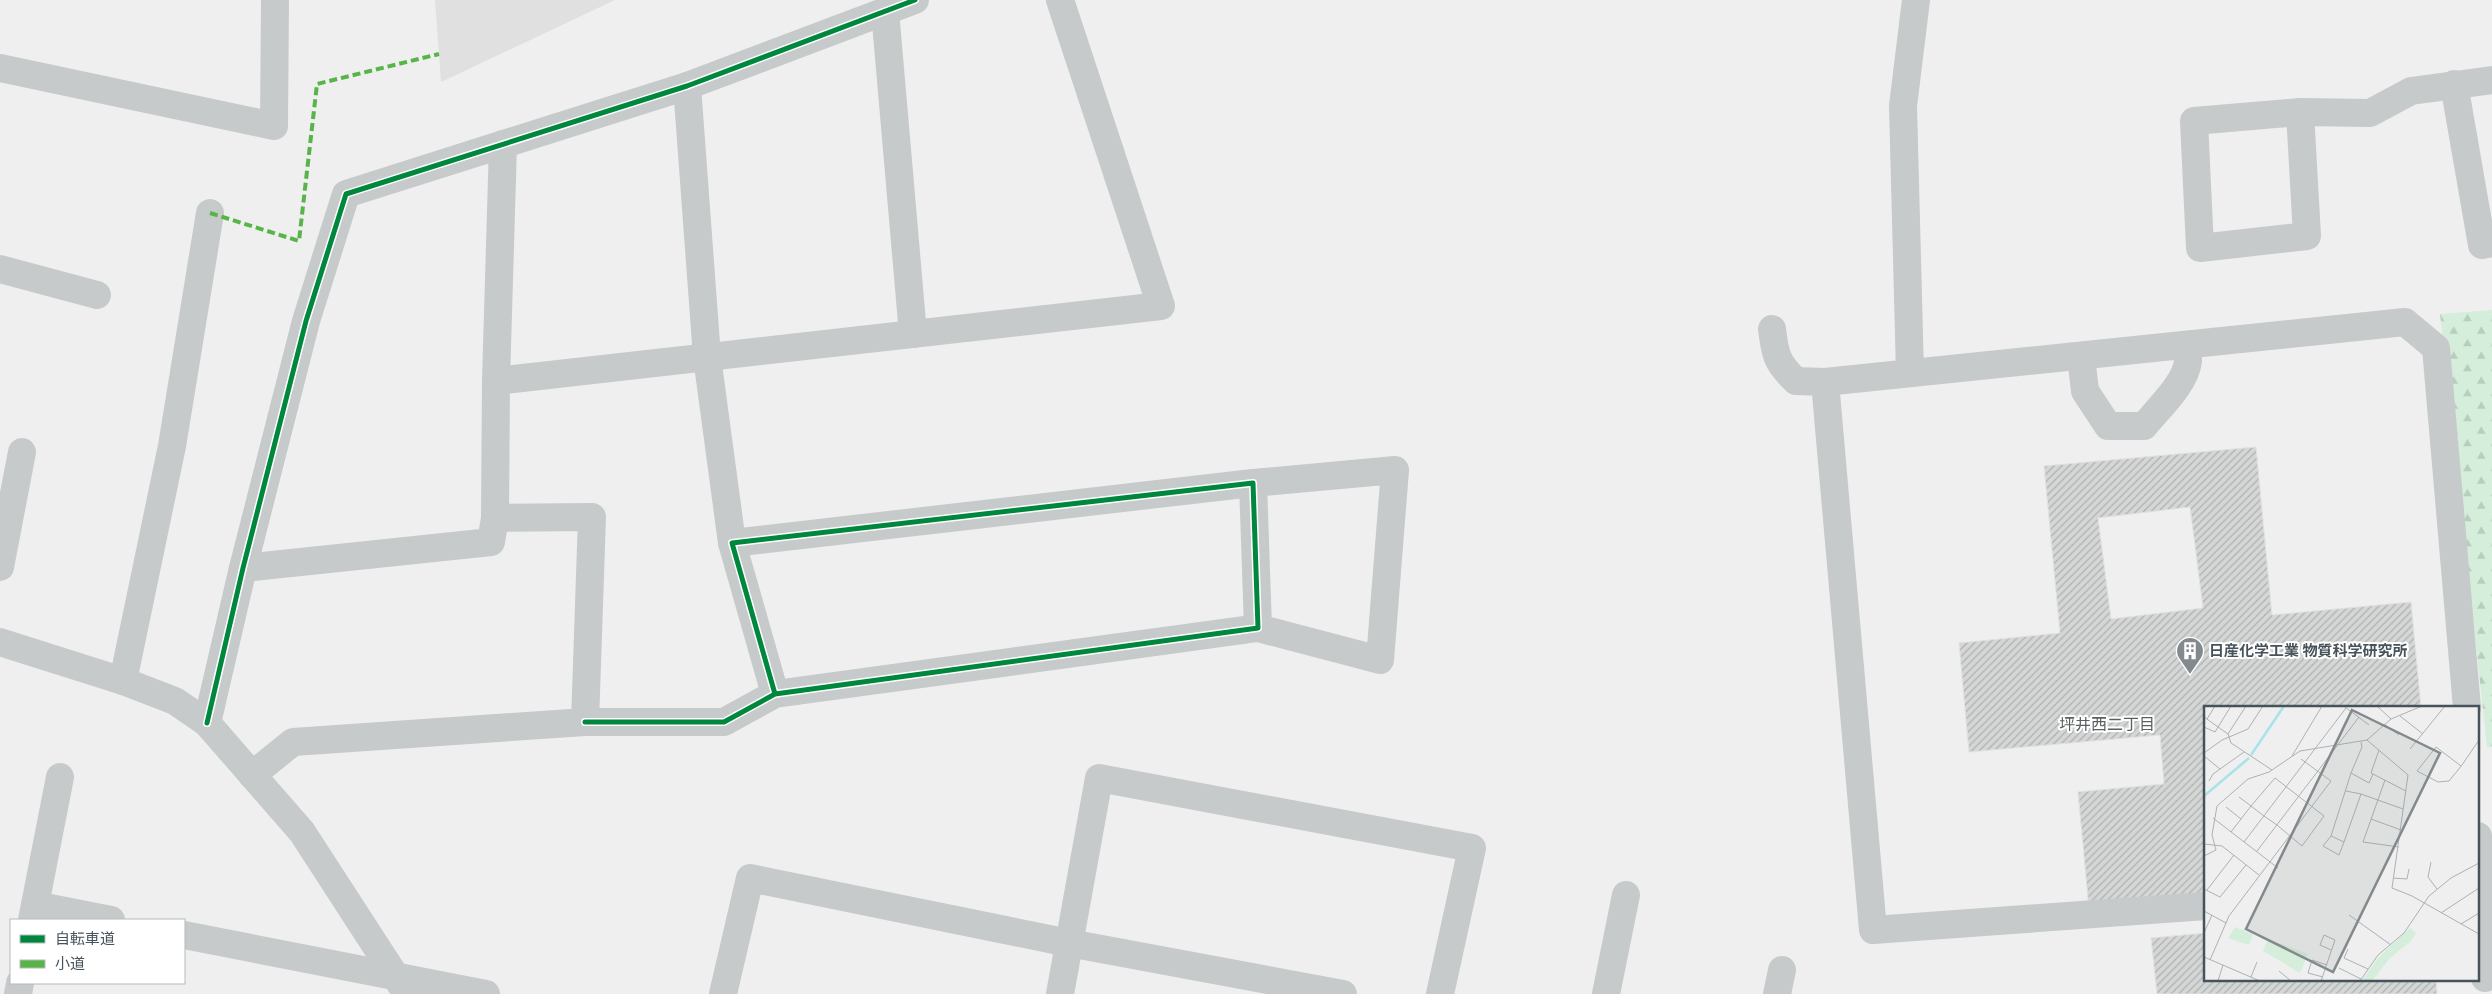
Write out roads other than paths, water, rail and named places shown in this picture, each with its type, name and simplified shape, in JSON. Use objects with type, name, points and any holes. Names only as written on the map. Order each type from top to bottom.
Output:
[{"type":"street","points":[[0,68],[274,126],[275,0]]},
{"type":"street","points":[[207,723],[243,568],[306,321],[346,194],[687,86],[915,0]]},
{"type":"street","points":[[496,381],[1161,306],[1060,0]]},
{"type":"street","points":[[1910,373],[1903,106],[1916,0]]},
{"type":"street","points":[[885,12],[913,334]]},
{"type":"street","points":[[2300,112],[2307,236],[2200,248],[2194,121],[2300,112],[2370,113],[2411,91],[2492,80]]},
{"type":"street","points":[[2454,84],[2482,245],[2492,243]]},
{"type":"street","points":[[687,86],[707,356],[732,543],[774,694]]},
{"type":"street","points":[[243,568],[491,542],[495,518],[496,381],[504,144]]},
{"type":"street","points":[[123,681],[172,446],[210,212]]},
{"type":"street","points":[[0,269],[97,294]]},
{"type":"street","points":[[1772,329],[1774,353],[1782,368],[1796,381],[1825,382],[2406,322],[2436,348],[2467,706]]},
{"type":"street","points":[[2081,356],[2084,391],[2108,426],[2144,426],[2172,393],[2180,379],[2188,362],[2186,345]]},
{"type":"street","points":[[1825,382],[1873,930],[2204,906]]},
{"type":"street","points":[[0,566],[22,452]]},
{"type":"street","points":[[252,774],[293,742],[585,722],[724,722],[774,694],[1258,628],[1380,660],[1395,470],[1253,483],[732,543]]},
{"type":"street","points":[[1253,483],[1258,628]]},
{"type":"street","points":[[495,518],[592,517],[585,722]]},
{"type":"street","points":[[0,642],[123,681],[175,701],[207,723],[302,832],[401,985]]},
{"type":"street","points":[[60,777],[34,913],[100,919]]},
{"type":"street","points":[[1060,994],[1099,778],[1472,848],[1440,994]]},
{"type":"street","points":[[2480,853],[2484,886],[2485,978]]},
{"type":"street","points":[[723,994],[750,878],[1069,943],[1343,994]]},
{"type":"street","points":[[1606,994],[1626,896]]},
{"type":"street","points":[[185,935],[401,985],[486,994]]},
{"type":"place","name":"日産化学工業 物質科学研究所","points":[[2190,675]]},
{"type":"district","name":"坪井西二丁目","points":[[2107,724]]}]
